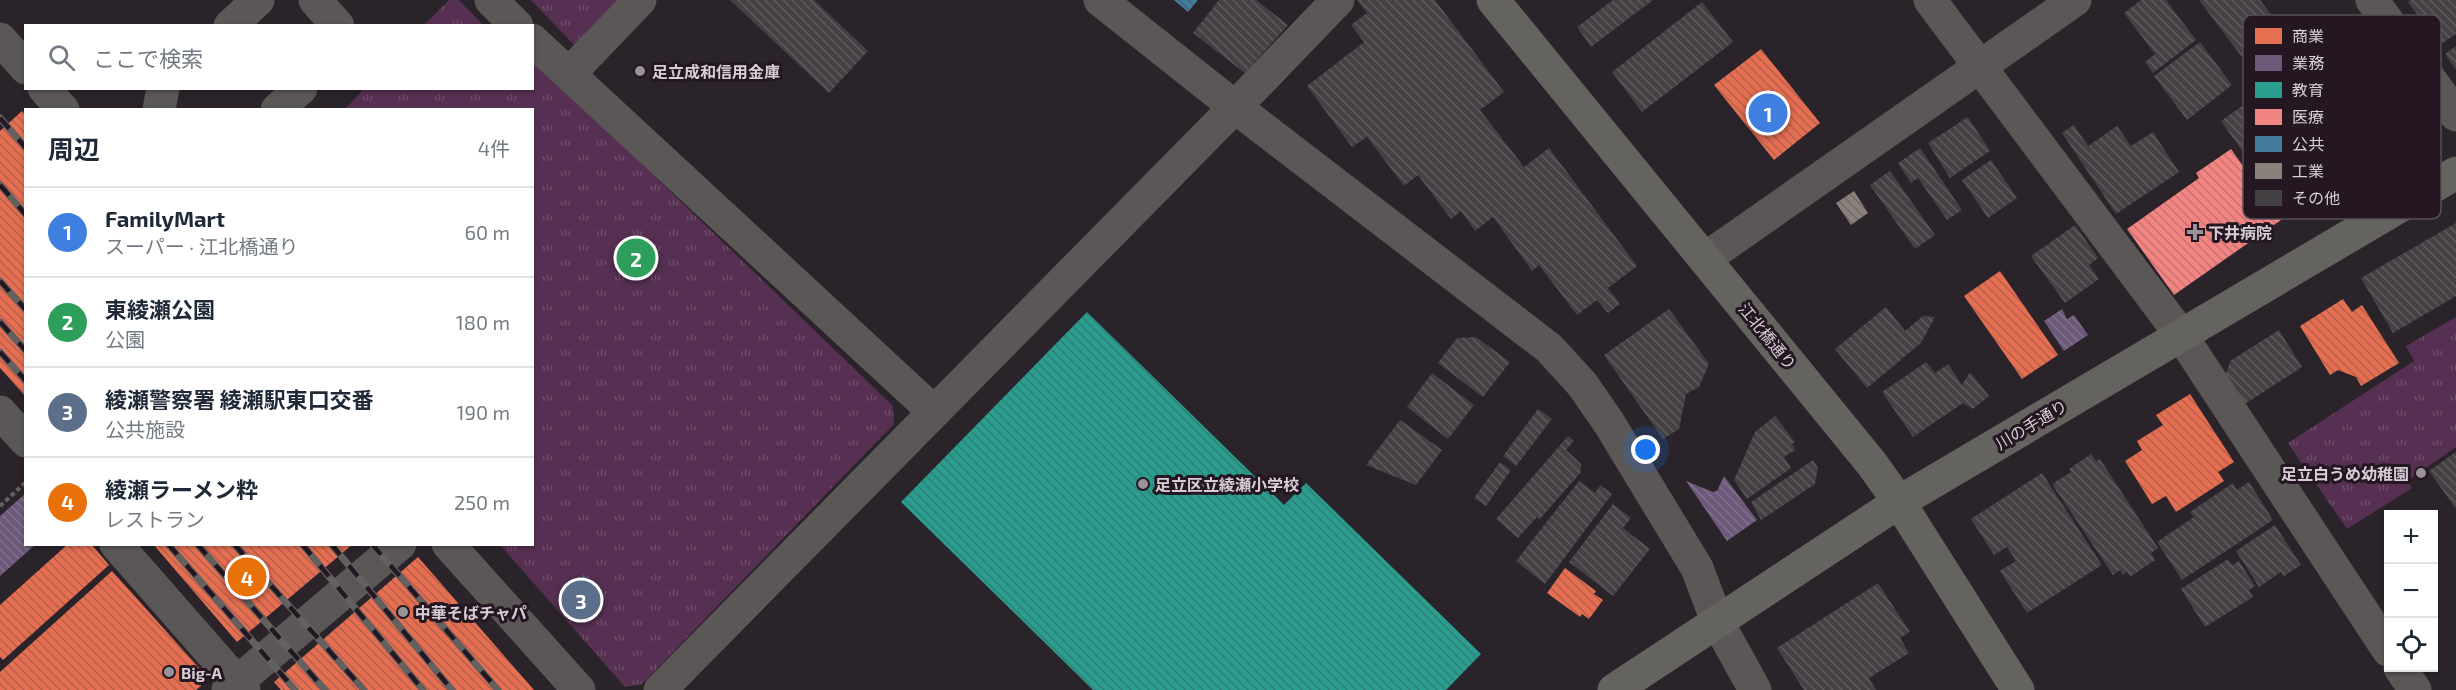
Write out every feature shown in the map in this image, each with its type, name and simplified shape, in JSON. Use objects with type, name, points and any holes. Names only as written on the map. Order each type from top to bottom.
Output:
[{"type":"main road","name":"江北橋通り","points":[[1493,0],[1872,464],[1899,501],[2018,690]]},
{"type":"main road","name":"川の手通り","points":[[2441,182],[2456,173]]},
{"type":"main road","name":"川の手通り","points":[[1614,690],[1899,501],[2378,219]]},
{"type":"street","points":[[232,24],[258,0]]},
{"type":"street","points":[[315,0],[336,24]]},
{"type":"street","points":[[491,0],[515,24]]},
{"type":"street","points":[[570,74],[640,0]]},
{"type":"street","points":[[1100,0],[1235,107],[1550,348],[1582,384],[1609,423],[1696,568],[1717,621],[1755,690]]},
{"type":"street","points":[[660,690],[1338,0]]},
{"type":"street","points":[[1930,0],[2181,335],[2384,644]]},
{"type":"street","points":[[1706,258],[2075,0]]},
{"type":"street","points":[[2372,0],[2383,15]]},
{"type":"street","points":[[0,39],[24,66]]},
{"type":"street","points":[[534,42],[933,411]]},
{"type":"street","points":[[46,90],[61,108]]},
{"type":"street","points":[[159,108],[163,90]]},
{"type":"street","points":[[279,108],[299,90]]},
{"type":"street","points":[[2441,94],[2456,115]]},
{"type":"street","points":[[0,412],[24,439]]},
{"type":"street","points":[[118,546],[236,687],[398,546]]},
{"type":"street","points":[[450,546],[579,690]]},
{"type":"street","points":[[2403,672],[2415,690]]},
{"type":"path","points":[[0,506],[24,484]]},
{"type":"green space","points":[[449,0],[459,0],[482,24],[425,24]]},
{"type":"green space","points":[[531,0],[633,0],[582,53]]},
{"type":"green space","points":[[534,60],[893,406],[894,424],[642,684],[625,687],[501,546],[534,546],[534,108],[346,108],[363,90],[534,90]]},
{"type":"green space","points":[[2456,317],[2456,447],[2407,481],[2412,488],[2347,529],[2288,443],[2414,361],[2406,346]]},
{"type":"building: 商業","points":[[1761,49],[1820,123],[1774,160],[1714,85]]},
{"type":"building: 商業","points":[[22,111],[24,113],[24,395],[0,368],[0,131]]},
{"type":"building: 商業","points":[[2000,271],[2058,355],[2022,379],[1964,296]]},
{"type":"building: 商業","points":[[2343,299],[2352,312],[2362,305],[2399,363],[2361,386],[2356,377],[2338,370],[2330,375],[2300,326]]},
{"type":"building: 商業","points":[[2190,394],[2234,462],[2218,472],[2224,481],[2176,512],[2166,496],[2152,504],[2125,461],[2142,450],[2137,441],[2163,425],[2156,415]]},
{"type":"building: 商業","points":[[66,546],[93,546],[109,565],[3,660],[0,657],[0,605]]},
{"type":"building: 商業","points":[[155,546],[351,546],[237,642]]},
{"type":"building: 商業","points":[[418,557],[534,690],[281,690],[274,682]]},
{"type":"building: 商業","points":[[1565,568],[1596,591],[1594,594],[1603,600],[1589,619],[1582,614],[1580,617],[1547,593]]},
{"type":"building: 商業","points":[[112,571],[201,670],[201,686],[196,690],[0,690],[0,672]]},
{"type":"building: 業務","points":[[2062,309],[2067,319],[2074,315],[2088,335],[2064,351],[2044,321]]},
{"type":"building: 業務","points":[[1724,476],[1757,520],[1727,541],[1686,481],[1713,492],[1717,491]]},
{"type":"building: 業務","points":[[24,495],[24,546],[34,546],[0,576],[0,516]]},
{"type":"building: 教育","points":[[1087,312],[1284,505],[1306,483],[1481,654],[1446,690],[1093,690],[901,502]]},
{"type":"building: 医療","points":[[2231,149],[2243,166],[2243,219],[2281,220],[2174,295],[2127,229],[2199,178],[2196,173]]},
{"type":"building: 公共","points":[[1174,0],[1198,0],[1188,12]]},
{"type":"building: 公共","points":[[584,576],[605,597],[582,619],[564,616],[561,598]]},
{"type":"building: 工業","points":[[1854,191],[1868,213],[1851,225],[1836,203]]},
{"type":"building: その他","points":[[730,0],[814,0],[868,51],[829,93]]},
{"type":"building: その他","points":[[1219,0],[1256,0],[1288,25],[1245,73],[1193,33]]},
{"type":"building: その他","points":[[1357,0],[1435,0],[1504,92],[1480,110],[1524,167],[1549,148],[1637,266],[1608,288],[1620,304],[1608,313],[1597,300],[1577,315],[1539,265],[1532,271],[1493,217],[1475,231],[1461,211],[1451,219],[1418,175],[1404,186],[1367,137],[1352,147],[1307,86],[1364,42],[1351,25],[1367,13]]},
{"type":"building: その他","points":[[1613,0],[1653,0],[1591,47],[1577,27]]},
{"type":"building: その他","points":[[2141,0],[2166,0],[2196,40],[2153,73],[2145,62],[2155,54],[2124,13]]},
{"type":"building: その他","points":[[2199,0],[2260,0],[2271,15],[2243,15],[2243,58]]},
{"type":"building: その他","points":[[2410,0],[2456,0],[2456,34],[2441,44],[2441,15],[2418,15],[2408,2]]},
{"type":"building: その他","points":[[1702,2],[1733,42],[1642,112],[1612,72]]},
{"type":"building: その他","points":[[2200,42],[2232,85],[2187,120],[2154,76]]},
{"type":"building: その他","points":[[2456,46],[2456,68],[2455,69],[2445,54]]},
{"type":"building: その他","points":[[2243,105],[2243,152],[2221,121]]},
{"type":"building: その他","points":[[1968,117],[1990,151],[1950,178],[1928,143]]},
{"type":"building: その他","points":[[2074,125],[2088,146],[2117,126],[2131,146],[2153,132],[2179,172],[2116,214],[2062,133]]},
{"type":"building: その他","points":[[1920,148],[1962,210],[1947,220],[1918,178],[1911,183],[1898,163]]},
{"type":"building: その他","points":[[1991,160],[2017,198],[1988,218],[1962,180]]},
{"type":"building: その他","points":[[1890,171],[1935,235],[1915,249],[1870,185]]},
{"type":"building: その他","points":[[2456,223],[2456,296],[2393,333],[2361,278]]},
{"type":"building: その他","points":[[2075,225],[2098,258],[2089,265],[2099,279],[2065,303],[2031,256]]},
{"type":"building: その他","points":[[1886,307],[1905,331],[1923,316],[1935,317],[1921,343],[1867,388],[1835,349]]},
{"type":"building: その他","points":[[1669,309],[1709,364],[1699,387],[1686,394],[1679,429],[1663,439],[1604,355]]},
{"type":"building: その他","points":[[2279,330],[2302,367],[2245,404],[2226,374],[2230,361]]},
{"type":"building: その他","points":[[1476,337],[1510,362],[1483,397],[1438,363],[1457,338]]},
{"type":"building: その他","points":[[1926,362],[1935,373],[1948,364],[1962,385],[1970,372],[1989,396],[1973,409],[1963,403],[1913,437],[1882,392]]},
{"type":"building: その他","points":[[1432,373],[1474,405],[1448,439],[1407,407]]},
{"type":"building: その他","points":[[1538,409],[1552,419],[1516,466],[1503,456]]},
{"type":"building: その他","points":[[1775,416],[1795,442],[1792,444],[1795,450],[1784,457],[1791,468],[1747,499],[1734,480],[1755,432]]},
{"type":"building: その他","points":[[1400,420],[1442,450],[1416,485],[1366,465]]},
{"type":"building: その他","points":[[1568,436],[1574,441],[1566,450],[1581,464],[1581,472],[1539,520],[1537,517],[1518,538],[1496,519]]},
{"type":"building: その他","points":[[2456,452],[2456,509],[2429,471]]},
{"type":"building: その他","points":[[2091,454],[2096,461],[2100,459],[2158,548],[2151,553],[2155,560],[2130,577],[2127,572],[2123,575],[2120,570],[2113,575],[2052,484],[2071,472],[2069,469]]},
{"type":"building: その他","points":[[1813,460],[1818,468],[1815,484],[1761,520],[1751,502]]},
{"type":"building: その他","points":[[1500,462],[1511,470],[1486,506],[1474,498]]},
{"type":"building: その他","points":[[2042,473],[2102,565],[2027,613],[2000,571],[2016,561],[2007,547],[1994,555],[1971,519]]},
{"type":"building: その他","points":[[1579,481],[1595,493],[1600,485],[1612,494],[1545,584],[1516,561]]},
{"type":"building: その他","points":[[2249,482],[2273,520],[2182,580],[2157,542],[2194,517],[2190,512],[2233,483],[2237,490]]},
{"type":"building: その他","points":[[1613,504],[1631,518],[1623,528],[1650,549],[1613,596],[1569,562]]},
{"type":"building: その他","points":[[2275,525],[2301,565],[2284,576],[2281,572],[2259,587],[2236,551]]},
{"type":"building: その他","points":[[2228,559],[2232,565],[2239,561],[2255,586],[2249,590],[2253,597],[2205,627],[2181,589]]},
{"type":"building: その他","points":[[1878,583],[1910,632],[1900,638],[1909,653],[1869,678],[1876,690],[1804,690],[1777,648]]},
{"type":"railway","points":[[0,118],[24,146]]},
{"type":"railway","points":[[0,185],[24,213]]},
{"type":"railway","points":[[0,281],[24,308]]},
{"type":"railway","points":[[0,322],[24,349]]},
{"type":"railway","points":[[0,352],[24,379]]},
{"type":"railway","points":[[170,546],[295,690]]},
{"type":"railway","points":[[199,546],[325,690]]},
{"type":"railway","points":[[236,546],[364,690]]},
{"type":"railway","points":[[304,546],[423,690]]},
{"type":"railway","points":[[333,546],[452,690]]},
{"type":"railway","points":[[374,546],[498,690]]},
{"type":"place","name":"足立成和信用金庫","points":[[640,71]]},
{"type":"place","name":"FamilyMart","points":[[1768,113]]},
{"type":"place","name":"下井病院","points":[[2195,232]]},
{"type":"place","name":"東綾瀬公園","points":[[636,258]]},
{"type":"place","name":"足立白うめ幼稚園","points":[[2421,473]]},
{"type":"place","name":"足立区立綾瀬小学校","points":[[1143,484]]},
{"type":"place","name":"綾瀬ラーメン粋","points":[[247,577]]},
{"type":"place","name":"綾瀬警察署 綾瀬駅東口交番","points":[[581,600]]},
{"type":"place","name":"中華そばチャパ","points":[[403,612]]},
{"type":"place","name":"Big-A","points":[[169,672]]}]
